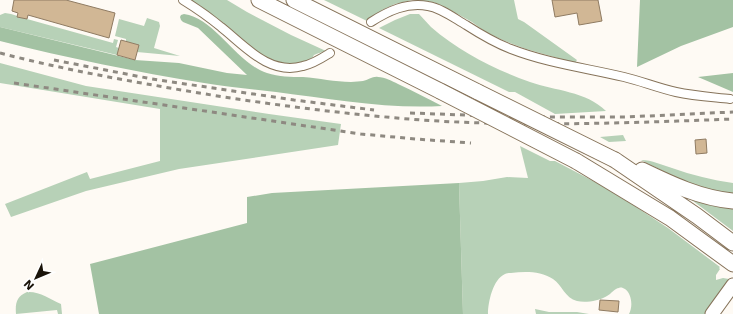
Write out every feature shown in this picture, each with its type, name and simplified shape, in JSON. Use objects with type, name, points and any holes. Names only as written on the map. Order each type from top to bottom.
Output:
[{"type":"highway","points":[[258,0],[576,161],[670,218],[730,261]]},
{"type":"highway","points":[[294,0],[615,160],[686,190],[710,198],[733,201]]},
{"type":"highway","points":[[615,160],[697,216],[733,243]]},
{"type":"main road","points":[[712,314],[733,285]]},
{"type":"street","points":[[183,0],[222,27],[242,45],[260,58],[277,66],[302,67],[318,61],[330,53]]},
{"type":"street","points":[[371,22],[386,13],[404,6],[429,6],[438,9],[493,41],[525,54],[545,60],[626,77],[675,92],[706,97],[730,98]]},
{"type":"green space","points":[[191,0],[227,0],[291,35],[326,51],[314,55],[307,61],[296,64],[275,62],[256,51],[219,20]]},
{"type":"green space","points":[[324,0],[412,0],[395,4],[382,10],[367,21]]},
{"type":"green space","points":[[412,0],[514,0],[518,19],[577,60],[575,63],[526,49],[487,33],[472,22],[443,6],[433,2]]},
{"type":"green space","points":[[640,0],[733,0],[733,27],[681,46],[637,67]]},
{"type":"green space","points":[[5,13],[113,43],[114,39],[118,40],[116,47],[119,48],[117,55],[0,27],[0,15]]},
{"type":"green space","points":[[184,14],[195,17],[206,24],[245,60],[256,68],[267,73],[280,76],[345,82],[363,81],[374,77],[381,77],[391,80],[442,106],[421,107],[379,105],[213,84],[102,64],[0,41],[0,27],[135,60],[179,63],[227,73],[247,75],[198,28],[183,22],[180,17]]},
{"type":"green space","points":[[410,14],[419,14],[442,36],[478,59],[530,82],[580,95],[598,104],[606,111],[555,114],[515,92],[509,92],[379,28]]},
{"type":"green space","points":[[147,18],[159,22],[160,26],[154,48],[180,56],[137,52],[139,45],[126,42],[126,39],[115,36],[119,19],[144,26]]},
{"type":"green space","points":[[0,63],[86,86],[341,124],[338,145],[179,169],[86,191],[11,217],[5,204],[87,172],[90,179],[160,161],[160,109],[0,83]]},
{"type":"green space","points":[[733,73],[733,92],[698,77]]},
{"type":"green space","points":[[623,135],[626,141],[609,142],[600,137]]},
{"type":"green space","points":[[520,146],[550,161],[555,161],[597,183],[668,228],[720,267],[716,275],[716,280],[723,278],[729,279],[706,314],[629,314],[631,301],[629,294],[624,288],[614,290],[604,298],[580,302],[569,297],[553,279],[548,276],[538,273],[522,272],[507,273],[497,281],[492,291],[488,314],[463,314],[459,183],[507,177],[528,178]]},
{"type":"green space","points":[[641,160],[653,162],[702,177],[733,183],[733,194],[710,190],[694,185]]},
{"type":"green space","points":[[459,183],[463,314],[99,314],[90,264],[247,223],[247,197],[272,193]]},
{"type":"green space","points":[[689,198],[733,206],[733,231]]},
{"type":"green space","points":[[27,292],[40,294],[61,304],[62,314],[58,314],[57,310],[16,314],[17,300]]},
{"type":"green space","points":[[535,309],[549,312],[577,312],[589,314],[536,314]]},
{"type":"building","points":[[14,0],[66,0],[115,13],[109,38],[28,15],[27,19],[17,17],[18,13],[12,11]]},
{"type":"building","points":[[552,0],[598,0],[602,21],[579,25],[577,13],[555,17]]},
{"type":"building","points":[[121,40],[139,45],[135,60],[117,55]]},
{"type":"building","points":[[706,139],[707,153],[696,154],[695,140]]},
{"type":"building","points":[[600,300],[619,301],[618,312],[599,310]]},
{"type":"railway","points":[[0,53],[114,78],[186,91],[286,106],[387,117],[460,122],[538,124],[733,119]]},
{"type":"railway","points":[[54,60],[152,79],[374,110]]},
{"type":"railway","points":[[14,83],[361,134],[471,143]]},
{"type":"railway","points":[[410,113],[517,117],[626,117],[733,112]]}]
